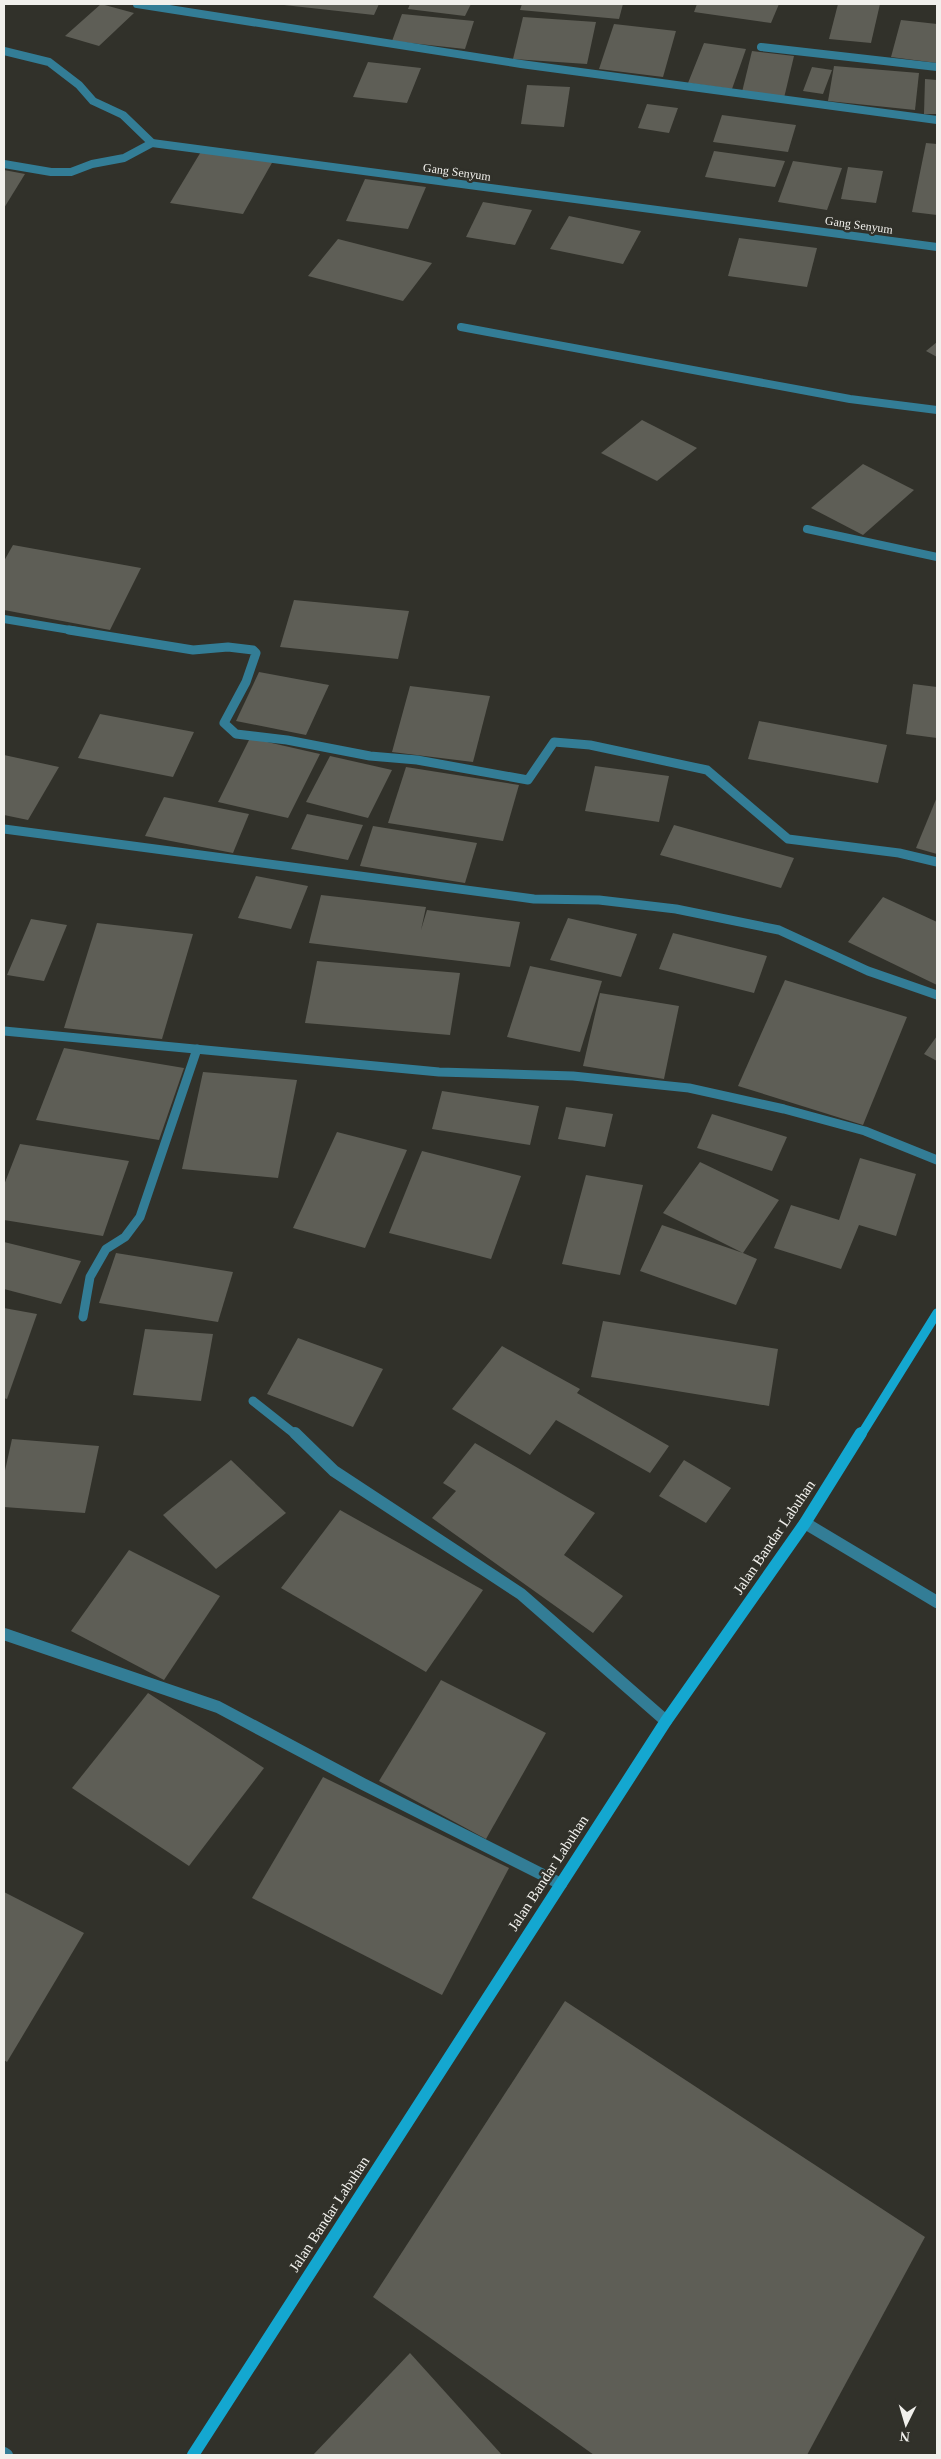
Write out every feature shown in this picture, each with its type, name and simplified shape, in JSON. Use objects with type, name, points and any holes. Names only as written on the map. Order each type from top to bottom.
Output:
[{"type":"main road","name":"Jalan Bandar Labuhan","points":[[193,2455],[666,1721],[805,1523],[937,1313]]},
{"type":"street","points":[[137,4],[521,64],[937,120]]},
{"type":"street","points":[[761,47],[937,67]]},
{"type":"street","points":[[4,51],[49,62],[79,85],[92,101],[123,115],[152,143],[124,158],[92,164],[71,172],[51,172],[4,164]]},
{"type":"street","name":"Gang Senyum","points":[[152,143],[937,247]]},
{"type":"street","points":[[461,328],[832,396],[937,410]]},
{"type":"street","points":[[807,529],[937,557]]},
{"type":"street","points":[[4,619],[193,650],[228,647],[253,650],[256,653],[253,665],[237,700],[226,713],[224,722],[236,734],[287,740],[370,756],[417,760],[528,780],[554,742],[590,745],[707,770],[788,840],[899,853],[937,862]]},
{"type":"street","points":[[4,829],[534,899],[599,900],[676,909],[779,930],[868,971],[937,995]]},
{"type":"street","points":[[4,1031],[439,1072],[573,1076],[689,1088],[784,1109],[864,1131],[937,1160]]},
{"type":"street","points":[[83,1317],[90,1277],[106,1249],[126,1236],[140,1217],[197,1049]]},
{"type":"street","points":[[253,1401],[288,1428],[334,1471],[521,1594],[666,1721]]},
{"type":"street","points":[[805,1523],[937,1602]]},
{"type":"street","points":[[4,1634],[218,1707],[363,1784],[561,1884]]},
{"type":"building","points":[[101,4],[134,13],[99,46],[65,36]]},
{"type":"building","points":[[275,4],[379,4],[374,15]]},
{"type":"building","points":[[410,4],[471,4],[465,16],[408,9]]},
{"type":"building","points":[[522,4],[623,4],[619,19],[520,10]]},
{"type":"building","points":[[697,4],[779,4],[771,23],[694,12]]},
{"type":"building","points":[[838,4],[880,4],[871,43],[829,39]]},
{"type":"building","points":[[402,14],[474,21],[465,49],[392,41]]},
{"type":"building","points":[[523,17],[596,22],[587,64],[513,59]]},
{"type":"building","points":[[901,20],[937,24],[937,63],[891,57]]},
{"type":"building","points":[[614,24],[676,31],[663,77],[599,69]]},
{"type":"building","points":[[704,43],[746,49],[732,89],[688,83]]},
{"type":"building","points":[[752,51],[794,56],[784,98],[742,92]]},
{"type":"building","points":[[368,62],[421,68],[407,103],[353,97]]},
{"type":"building","points":[[834,66],[919,73],[915,110],[828,101]]},
{"type":"building","points":[[812,67],[832,70],[823,94],[803,91]]},
{"type":"building","points":[[925,79],[937,80],[937,114],[924,114]]},
{"type":"building","points":[[527,85],[570,87],[564,127],[521,124]]},
{"type":"building","points":[[647,104],[678,108],[669,133],[638,128]]},
{"type":"building","points":[[722,115],[796,125],[788,152],[713,142]]},
{"type":"building","points":[[926,143],[937,144],[937,215],[912,212]]},
{"type":"building","points":[[202,150],[273,161],[243,214],[170,203]]},
{"type":"building","points":[[714,151],[785,161],[775,187],[705,177]]},
{"type":"building","points":[[793,161],[842,168],[827,210],[778,202]]},
{"type":"building","points":[[848,167],[883,171],[876,203],[841,199]]},
{"type":"building","points":[[4,170],[25,174],[4,208]]},
{"type":"building","points":[[365,179],[426,187],[408,229],[346,221]]},
{"type":"building","points":[[483,202],[532,210],[515,245],[466,237]]},
{"type":"building","points":[[569,216],[641,231],[623,264],[550,249]]},
{"type":"building","points":[[739,238],[817,248],[807,287],[728,276]]},
{"type":"building","points":[[338,239],[432,263],[403,301],[308,276]]},
{"type":"building","points":[[937,342],[937,357],[926,351]]},
{"type":"building","points":[[642,420],[697,448],[657,481],[601,453]]},
{"type":"building","points":[[863,464],[914,490],[863,535],[811,508]]},
{"type":"building","points":[[13,545],[141,568],[110,630],[4,610],[4,561]]},
{"type":"building","points":[[294,600],[409,611],[398,659],[280,647]]},
{"type":"building","points":[[259,672],[329,685],[306,735],[236,721]]},
{"type":"building","points":[[913,684],[937,687],[937,738],[906,734]]},
{"type":"building","points":[[410,686],[490,696],[473,762],[392,752]]},
{"type":"building","points":[[100,714],[194,732],[173,777],[78,758]]},
{"type":"building","points":[[759,721],[887,745],[878,783],[748,759]]},
{"type":"building","points":[[250,738],[320,754],[288,818],[218,802]]},
{"type":"building","points":[[4,755],[59,767],[28,820],[4,815]]},
{"type":"building","points":[[330,756],[392,770],[368,818],[306,802]]},
{"type":"building","points":[[595,766],[669,776],[659,822],[585,811]]},
{"type":"building","points":[[406,767],[519,785],[503,841],[388,823]]},
{"type":"building","points":[[164,797],[249,814],[233,853],[145,836]]},
{"type":"building","points":[[937,797],[937,854],[916,848]]},
{"type":"building","points":[[307,814],[363,825],[348,860],[291,849]]},
{"type":"building","points":[[674,825],[794,858],[781,888],[660,855]]},
{"type":"building","points":[[373,826],[477,843],[465,883],[360,866]]},
{"type":"building","points":[[256,876],[308,886],[291,929],[238,918]]},
{"type":"building","points":[[321,895],[426,907],[421,930],[427,910],[520,922],[510,967],[309,943]]},
{"type":"building","points":[[883,897],[937,922],[937,985],[848,942]]},
{"type":"building","points":[[568,918],[637,934],[621,977],[550,960]]},
{"type":"building","points":[[31,919],[67,925],[44,981],[7,975]]},
{"type":"building","points":[[97,923],[193,934],[162,1039],[64,1028]]},
{"type":"building","points":[[673,933],[767,956],[754,993],[659,969]]},
{"type":"building","points":[[317,961],[460,973],[450,1035],[305,1023]]},
{"type":"building","points":[[530,966],[602,981],[580,1052],[507,1037]]},
{"type":"building","points":[[785,980],[907,1017],[863,1125],[738,1086]]},
{"type":"building","points":[[600,993],[679,1006],[664,1079],[583,1066]]},
{"type":"building","points":[[937,1036],[937,1061],[924,1054]]},
{"type":"building","points":[[64,1048],[184,1068],[159,1140],[36,1120]]},
{"type":"building","points":[[203,1072],[297,1080],[278,1178],[182,1169]]},
{"type":"building","points":[[442,1091],[539,1106],[530,1145],[432,1129]]},
{"type":"building","points":[[566,1107],[613,1114],[605,1147],[558,1139]]},
{"type":"building","points":[[712,1114],[787,1137],[772,1171],[697,1148]]},
{"type":"building","points":[[337,1132],[407,1150],[365,1248],[293,1228]]},
{"type":"building","points":[[20,1144],[129,1161],[103,1236],[4,1220],[4,1185]]},
{"type":"building","points":[[422,1151],[521,1176],[491,1259],[389,1233]]},
{"type":"building","points":[[860,1158],[916,1174],[896,1236],[859,1225],[841,1269],[774,1248],[791,1205],[839,1220]]},
{"type":"building","points":[[700,1162],[779,1200],[743,1253],[663,1213]]},
{"type":"building","points":[[586,1175],[643,1185],[620,1275],[562,1264]]},
{"type":"building","points":[[662,1225],[757,1259],[736,1305],[640,1271]]},
{"type":"building","points":[[4,1242],[81,1261],[61,1304],[4,1289]]},
{"type":"building","points":[[116,1253],[233,1272],[218,1322],[99,1303]]},
{"type":"building","points":[[4,1308],[37,1314],[7,1399],[4,1398]]},
{"type":"building","points":[[603,1321],[778,1349],[769,1406],[591,1377]]},
{"type":"building","points":[[145,1329],[213,1334],[201,1401],[133,1395]]},
{"type":"building","points":[[298,1338],[383,1369],[353,1427],[267,1394]]},
{"type":"building","points":[[502,1346],[580,1389],[577,1393],[669,1446],[650,1473],[556,1420],[530,1455],[452,1409]]},
{"type":"building","points":[[12,1439],[99,1446],[85,1513],[4,1507],[4,1475]]},
{"type":"building","points":[[475,1443],[595,1513],[564,1555],[623,1596],[593,1633],[432,1518],[456,1491],[443,1483]]},
{"type":"building","points":[[231,1460],[286,1513],[216,1569],[163,1515]]},
{"type":"building","points":[[684,1460],[731,1488],[706,1523],[659,1496]]},
{"type":"building","points":[[340,1510],[483,1590],[426,1672],[281,1588]]},
{"type":"building","points":[[129,1550],[220,1596],[164,1680],[71,1631]]},
{"type":"building","points":[[441,1680],[546,1733],[486,1839],[379,1781]]},
{"type":"building","points":[[148,1693],[264,1768],[189,1866],[72,1788]]},
{"type":"building","points":[[323,1777],[509,1868],[442,1995],[252,1898]]},
{"type":"building","points":[[4,1892],[84,1933],[7,2062],[4,2060]]},
{"type":"building","points":[[565,2001],[925,2237],[807,2455],[594,2455],[373,2297]]},
{"type":"building","points":[[410,2353],[502,2455],[313,2455]]}]
